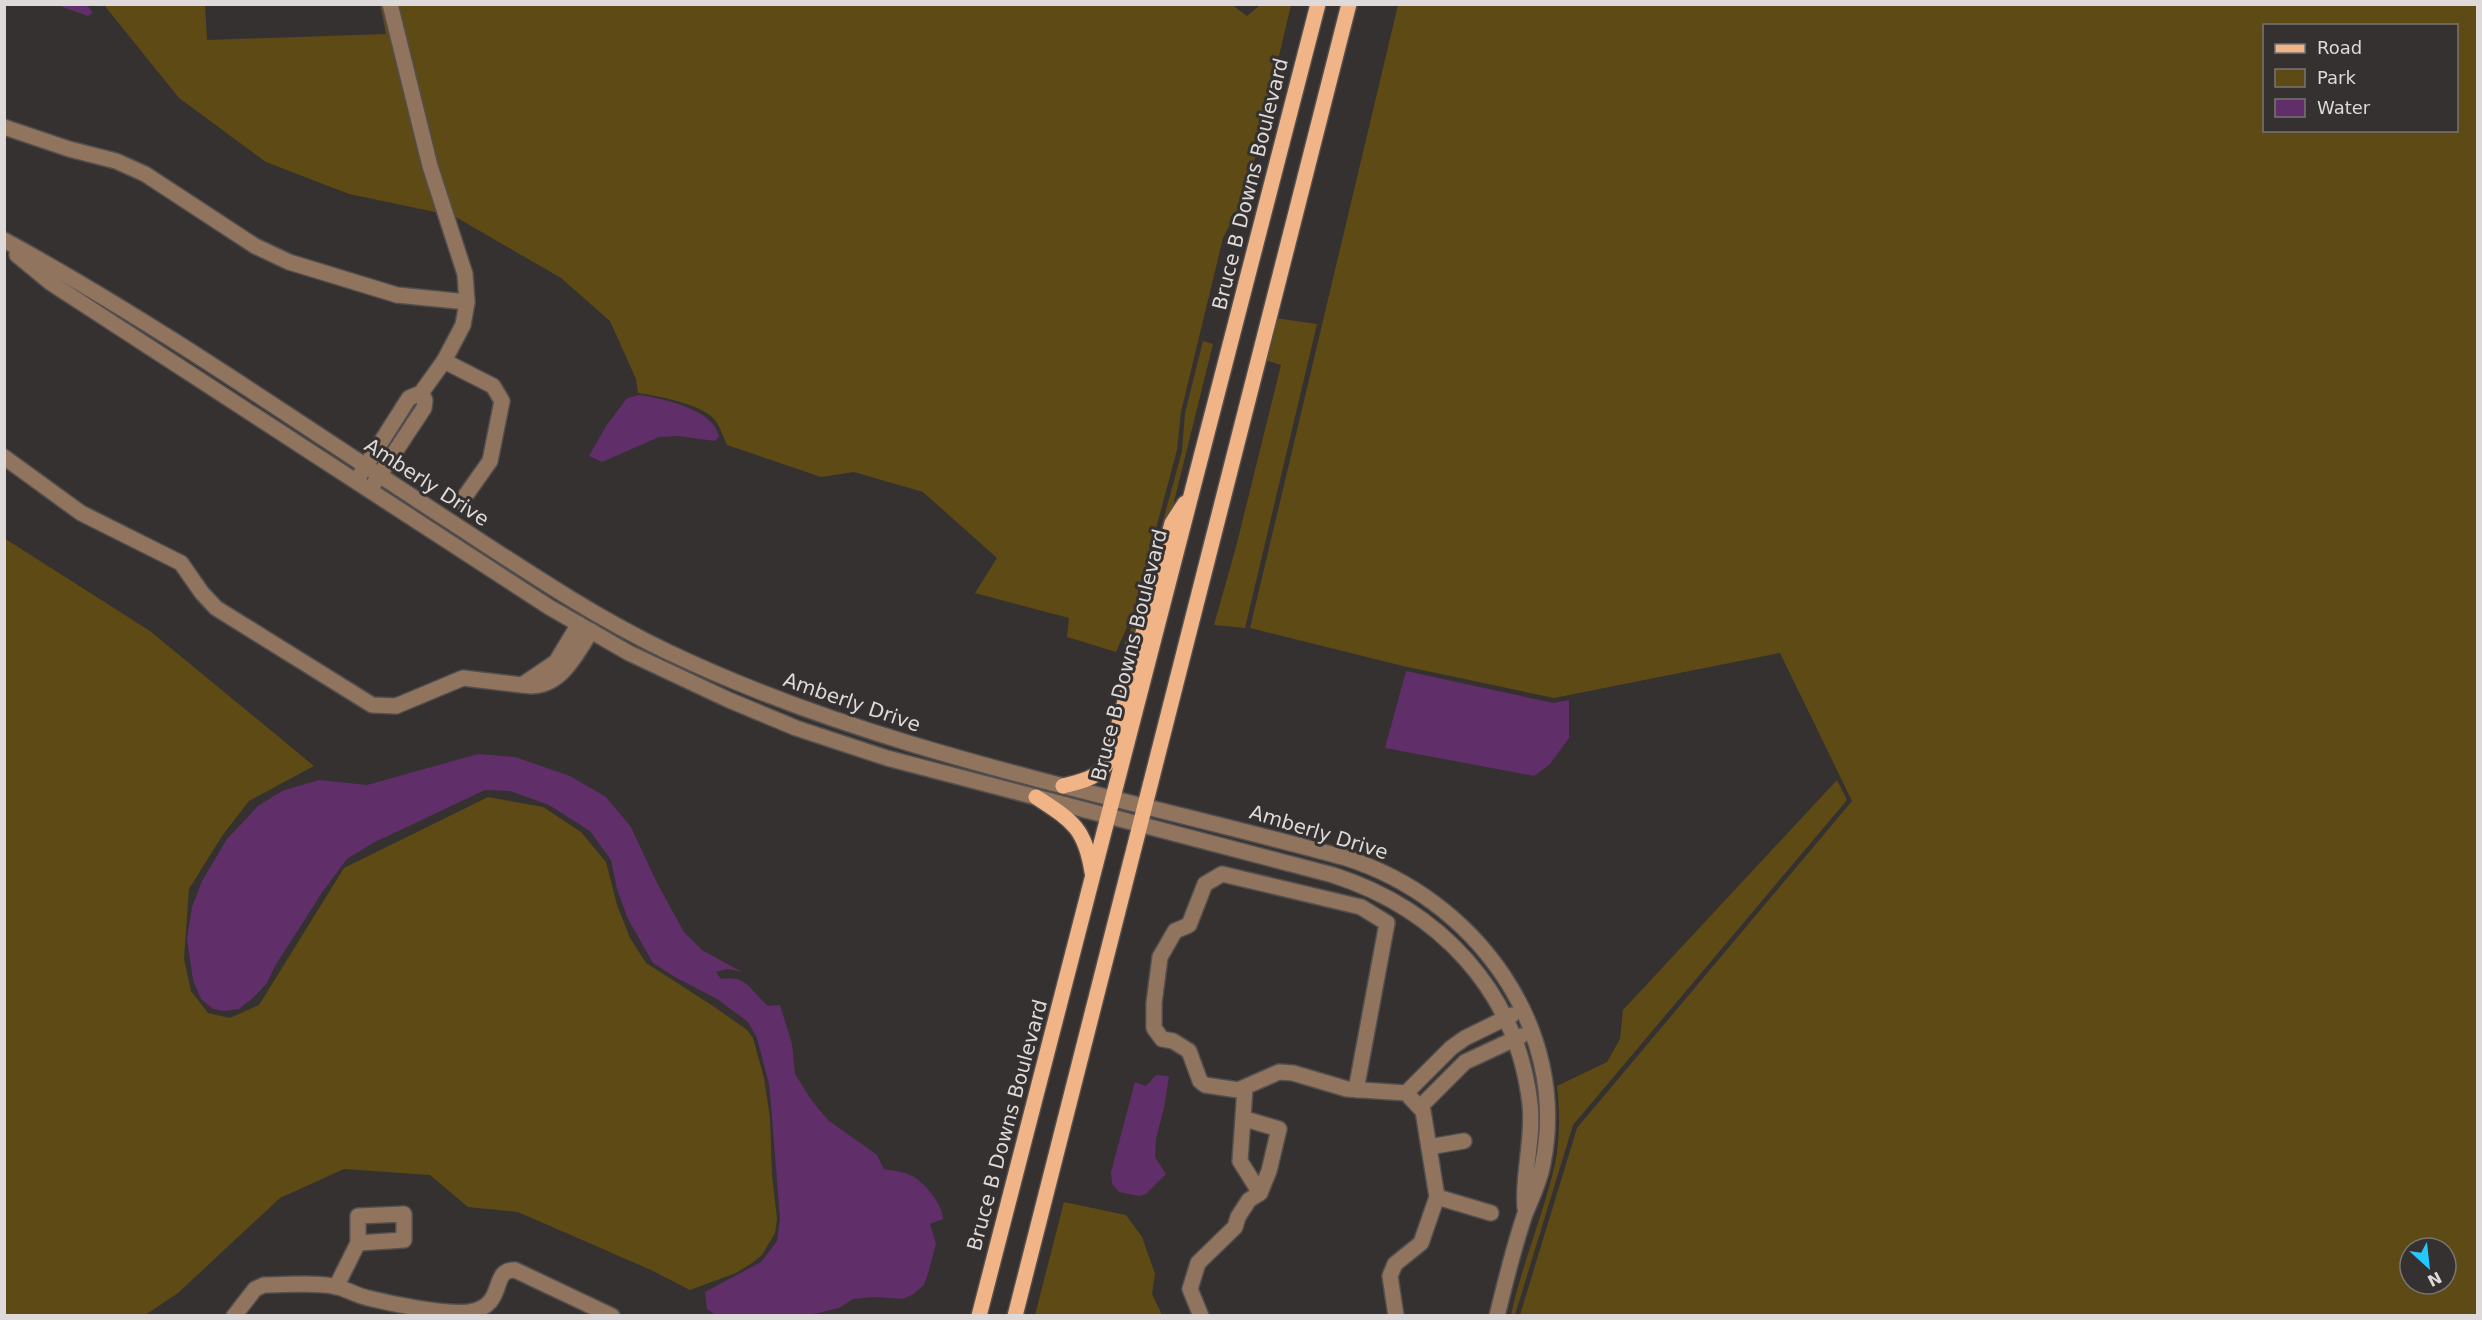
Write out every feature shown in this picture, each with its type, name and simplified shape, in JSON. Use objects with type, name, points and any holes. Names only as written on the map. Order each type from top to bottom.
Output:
[{"type":"main road","name":"Bruce B Downs Boulevard","points":[[979,1316],[1318,4]]},
{"type":"main road","points":[[1015,1316],[1257,373],[1349,4]]},
{"type":"main road","points":[[1063,786],[1095,776],[1102,771],[1110,758],[1172,523],[1193,490]]},
{"type":"main road","points":[[1036,797],[1064,816],[1081,833],[1087,844],[1093,877]]},
{"type":"street","points":[[356,482],[409,398],[421,393],[444,361],[463,325],[467,302],[462,262],[430,166],[390,4]]},
{"type":"street","points":[[4,127],[58,146],[116,161],[145,174],[255,246],[289,262],[397,296],[467,302]]},
{"type":"street","name":"Amberly Drive","points":[[4,242],[73,278],[597,615],[663,650],[733,682],[800,708],[892,739],[1063,786],[1346,858],[1396,878],[1443,909],[1477,940],[1506,978],[1533,1031],[1545,1074],[1548,1119],[1543,1163],[1533,1198],[1525,1214],[1497,1316]]},
{"type":"street","name":"Amberly Drive","points":[[4,242],[51,283],[356,482],[586,628],[639,658],[796,728],[887,758],[1333,875],[1380,893],[1424,919],[1460,952],[1486,985],[1514,1039],[1523,1068],[1530,1106],[1530,1148],[1524,1195],[1525,1214]]},
{"type":"street","points":[[444,361],[493,386],[502,401],[490,460],[461,502]]},
{"type":"street","points":[[369,490],[424,408],[425,400],[421,393]]},
{"type":"street","points":[[4,457],[81,513],[182,563],[202,593],[216,608],[372,705],[396,706],[463,678],[522,685],[561,666],[597,615]]},
{"type":"street","points":[[1356,1090],[1387,923],[1360,907],[1335,903],[1222,874],[1205,884],[1189,926],[1175,931],[1160,957],[1154,1003],[1154,1028],[1162,1039],[1173,1041],[1189,1050],[1200,1081],[1206,1085],[1238,1090],[1278,1072],[1293,1073],[1356,1090],[1406,1092],[1423,1111],[1437,1197],[1421,1243],[1395,1264],[1390,1276],[1396,1316]]},
{"type":"street","points":[[1406,1092],[1451,1048],[1465,1038],[1522,1010]]},
{"type":"street","points":[[1420,1107],[1445,1081],[1475,1056],[1533,1031]]},
{"type":"street","points":[[1465,1038],[1475,1056]]},
{"type":"street","points":[[1245,1088],[1245,1119],[1240,1161],[1260,1193]]},
{"type":"street","points":[[1201,1316],[1190,1289],[1198,1263],[1235,1227],[1238,1217],[1249,1200],[1260,1193],[1269,1171],[1279,1129],[1245,1119]]},
{"type":"street","points":[[1429,1147],[1464,1141]]},
{"type":"street","points":[[1437,1197],[1491,1213]]},
{"type":"street","points":[[336,1287],[358,1243]]},
{"type":"street","points":[[234,1316],[255,1289],[264,1285],[336,1287],[367,1298],[439,1310],[467,1312],[483,1308],[493,1301],[502,1274],[507,1270],[515,1270],[612,1316]]},
{"type":"green space","points":[[380,4],[1231,4],[1247,16],[1260,5],[1291,5],[1247,192],[1223,238],[1181,412],[1177,450],[1134,611],[1116,652],[1067,637],[1069,618],[975,593],[997,558],[923,492],[854,472],[821,477],[727,445],[718,425],[708,414],[679,401],[638,393],[636,379],[610,321],[561,278],[454,216],[349,194],[266,162],[179,98],[104,5],[205,5],[207,40],[386,34]]},
{"type":"green space","points":[[1398,5],[2477,5],[2477,1315],[1520,1315],[1577,1128],[1852,801],[1780,653],[1554,698],[1403,666],[1250,628]]},
{"type":"green space","points":[[1275,318],[1317,324],[1245,628],[1214,625],[1236,547],[1281,365],[1265,360]]},
{"type":"green space","points":[[1203,341],[1213,344],[1171,514],[1133,648],[1124,644],[1138,613],[1182,451],[1185,413]]},
{"type":"green space","points":[[4,538],[150,631],[314,766],[249,801],[222,836],[189,889],[184,959],[191,991],[208,1013],[230,1018],[259,1005],[344,868],[488,797],[543,807],[581,832],[606,862],[617,905],[630,938],[646,963],[713,1006],[747,1030],[753,1038],[764,1078],[770,1118],[772,1175],[777,1219],[775,1233],[762,1255],[736,1273],[690,1290],[651,1270],[518,1212],[468,1207],[430,1175],[344,1169],[280,1198],[178,1293],[145,1315],[5,1315]]},
{"type":"green space","points":[[1837,780],[1847,800],[1573,1125],[1515,1315],[1511,1315],[1555,1164],[1559,1125],[1557,1086],[1607,1062],[1620,1039],[1623,1010]]},
{"type":"green space","points":[[1064,1202],[1126,1215],[1142,1237],[1155,1274],[1152,1294],[1162,1315],[1035,1315]]},
{"type":"water","points":[[57,5],[87,5],[93,13],[88,16]]},
{"type":"water","points":[[640,395],[662,399],[698,412],[715,427],[719,436],[715,441],[678,436],[659,437],[602,462],[589,456],[606,426],[627,398]]},
{"type":"water","points":[[1406,671],[1553,703],[1569,700],[1569,738],[1550,764],[1534,776],[1385,748]]},
{"type":"water","points":[[478,754],[515,757],[570,776],[606,797],[631,827],[657,883],[684,932],[702,950],[742,972],[728,969],[716,972],[721,979],[737,979],[748,985],[768,1006],[780,1005],[792,1044],[795,1074],[812,1101],[828,1120],[877,1155],[884,1169],[914,1177],[938,1203],[943,1219],[930,1224],[936,1244],[929,1270],[924,1285],[912,1295],[902,1299],[874,1297],[853,1299],[839,1308],[809,1315],[716,1315],[707,1309],[705,1292],[761,1262],[777,1241],[780,1219],[769,1084],[757,1038],[748,1022],[717,999],[653,963],[628,919],[617,889],[611,860],[590,831],[549,805],[510,791],[485,790],[373,843],[347,859],[323,891],[275,966],[267,983],[254,997],[239,1009],[224,1011],[213,1009],[201,999],[193,980],[187,939],[192,907],[202,881],[227,839],[258,806],[282,791],[319,780],[367,785]]},
{"type":"water","points":[[1156,1075],[1169,1076],[1156,1139],[1155,1157],[1166,1174],[1146,1194],[1139,1196],[1119,1192],[1112,1184],[1111,1172],[1135,1082],[1146,1086]]}]
